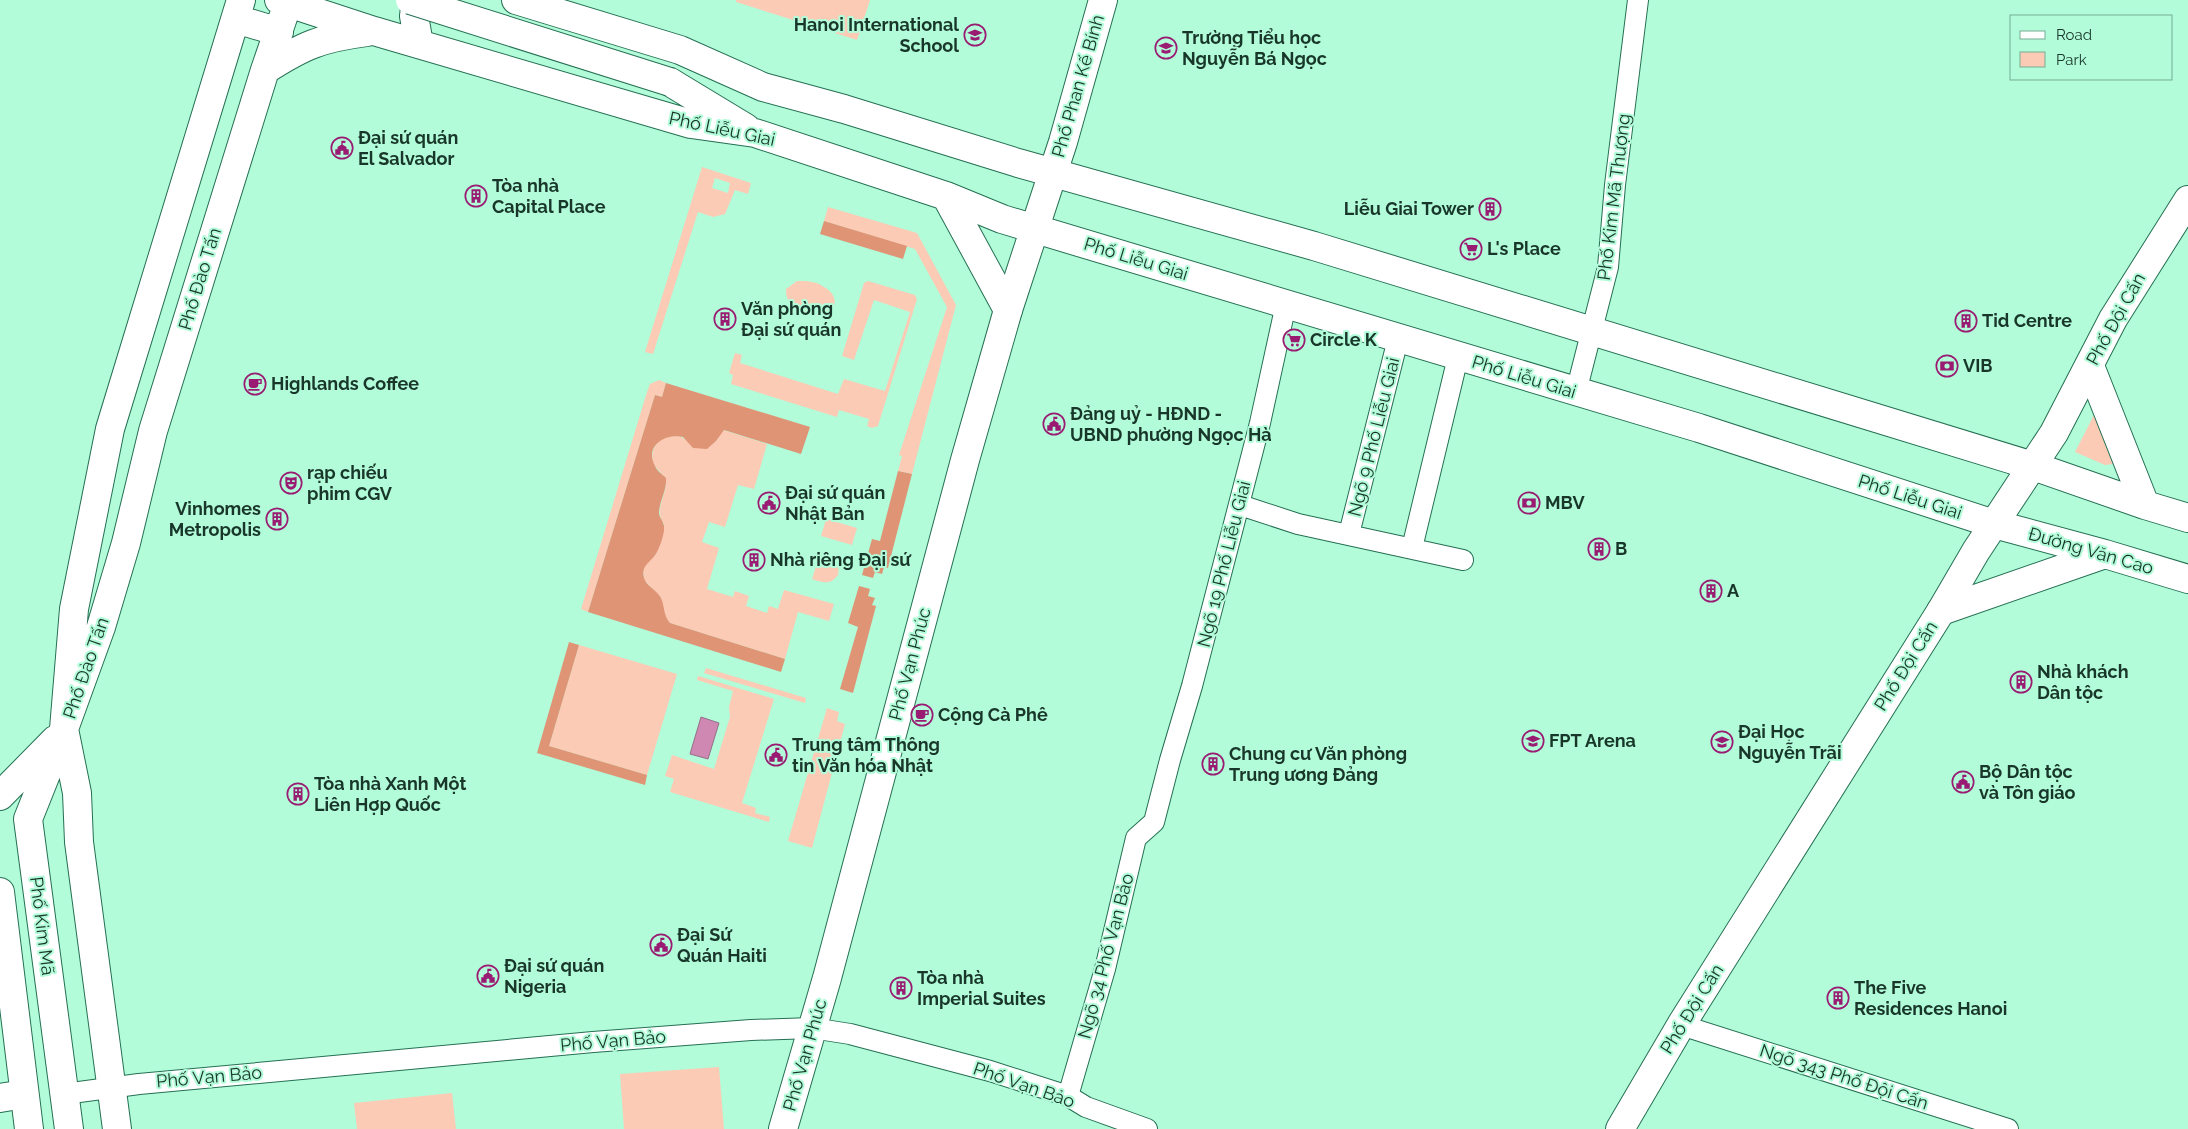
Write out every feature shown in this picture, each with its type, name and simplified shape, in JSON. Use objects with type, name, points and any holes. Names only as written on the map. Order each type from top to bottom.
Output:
[{"type":"main road","points":[[410,0],[670,82],[755,133]]},
{"type":"main road","points":[[416,0],[414,16],[419,44]]},
{"type":"main road","points":[[516,0],[680,50],[762,87],[844,109],[1053,173],[1305,244],[2033,466],[2188,518]]},
{"type":"main road","name":"Phố Phan Kế Bính","points":[[1033,228],[1053,173],[1103,0]]},
{"type":"main road","name":"Phố Liễu Giai","points":[[285,1],[374,31],[691,124],[755,133],[946,196],[1002,219],[1699,428],[1994,524]]},
{"type":"main road","name":"Phố Đào Tấn","points":[[64,730],[126,543],[153,431],[265,70],[279,32],[285,1]]},
{"type":"main road","points":[[238,10],[279,32]]},
{"type":"main road","name":"Phố Đào Tấn","points":[[64,730],[74,609],[110,429],[238,10]]},
{"type":"main road","points":[[265,70],[312,43],[332,37],[374,31]]},
{"type":"main road","points":[[670,82],[762,87]]},
{"type":"main road","points":[[946,196],[1008,310]]},
{"type":"main road","name":"Phố Đội Cấn","points":[[1620,1129],[1681,1025],[1994,524],[2054,434],[2090,366],[2112,319],[2188,200]]},
{"type":"main road","name":"Phố Vạn Phúc","points":[[783,1129],[827,978],[955,497],[1033,228]]},
{"type":"main road","points":[[2090,366],[2145,505]]},
{"type":"main road","name":"Đường Văn Cao","points":[[1994,524],[2188,579]]},
{"type":"main road","points":[[1941,611],[2104,554]]},
{"type":"main road","points":[[0,796],[64,730]]},
{"type":"main road","points":[[64,730],[77,793],[79,842],[117,1129]]},
{"type":"main road","name":"Phố Kim Mã","points":[[64,730],[28,819],[69,1129]]},
{"type":"main road","points":[[0,892],[12,1096],[29,1129]]},
{"type":"street","name":"Phố Kim Mã Thượng","points":[[1576,392],[1608,267],[1638,0]]},
{"type":"street","name":"Ngõ 19 Phố Liễu Giai","points":[[1154,822],[1240,505],[1286,304]]},
{"type":"street","name":"Ngõ 9 Phố Liễu Giai","points":[[1349,534],[1398,339]]},
{"type":"street","points":[[1412,548],[1458,357]]},
{"type":"street","points":[[1240,505],[1298,524],[1463,560]]},
{"type":"street","name":"Ngõ 34 Phố Vạn Bảo","points":[[1068,1096],[1105,969],[1136,838],[1154,822]]},
{"type":"street","name":"Ngõ 343 Phố Đội Cấn","points":[[1681,1025],[2008,1129]]},
{"type":"street","name":"Phố Vạn Bảo","points":[[64,1094],[111,1087],[593,1042],[751,1030],[812,1028],[850,1034],[929,1057],[990,1071],[1068,1096],[1086,1107],[1147,1129]]},
{"type":"green space","points":[[736,0],[870,0],[857,40],[736,2]]},
{"type":"green space","points":[[702,167],[751,183],[748,194],[735,190],[725,214],[713,217],[698,212],[653,354],[645,352]],"holes":[[[715,178],[730,183],[728,193],[712,188]]]},
{"type":"green space","points":[[828,207],[917,233],[956,305],[912,474],[898,471],[902,456],[899,455],[947,307],[915,249],[824,221]]},
{"type":"green space","points":[[797,281],[814,282],[829,290],[835,303],[831,311],[822,317],[803,313],[793,306],[789,302],[786,289]]},
{"type":"green space","points":[[868,281],[915,295],[917,299],[878,426],[872,428],[867,426],[869,419],[839,410],[837,417],[731,384],[733,375],[729,373],[735,353],[742,355],[740,363],[838,394],[844,379],[885,391],[910,312],[874,300],[854,360],[842,356],[864,283]]},
{"type":"green space","points":[[659,380],[666,383],[662,397],[655,395],[588,612],[581,609],[647,392],[650,384]]},
{"type":"green space","points":[[2096,411],[2116,460],[2113,464],[2105,465],[2075,452]]},
{"type":"green space","points":[[723,430],[767,444],[754,489],[738,485],[725,527],[709,522],[702,542],[719,548],[707,589],[733,597],[735,591],[749,596],[746,606],[767,613],[769,606],[778,609],[784,590],[834,604],[829,621],[798,612],[785,659],[670,623],[665,618],[661,598],[644,580],[643,570],[646,563],[656,554],[664,524],[661,519],[660,509],[666,481],[653,462],[652,456],[655,446],[662,439],[678,436],[685,439],[693,448],[716,441]]},
{"type":"green space","points":[[826,519],[857,528],[852,545],[821,536]]},
{"type":"green space","points":[[820,554],[835,561],[838,566],[838,575],[829,582],[812,579]]},
{"type":"green space","points":[[579,645],[677,674],[647,775],[549,746]]},
{"type":"green space","points":[[706,668],[806,698],[805,703],[704,673]]},
{"type":"green space","points":[[698,676],[774,699],[742,803],[756,808],[755,813],[770,817],[769,822],[670,792],[674,779],[665,776],[672,755],[714,769],[730,717],[729,707],[733,691],[697,680]]},
{"type":"green space","points":[[827,708],[839,712],[837,721],[845,724],[812,848],[788,841]]},
{"type":"green space","points":[[719,1067],[724,1129],[624,1129],[620,1074]]},
{"type":"green space","points":[[452,1093],[456,1129],[357,1129],[354,1103]]},
{"type":"shaded area","points":[[824,221],[907,246],[903,259],[820,234]]},
{"type":"shaded area","points":[[666,383],[810,427],[801,454],[724,430],[707,449],[693,448],[683,437],[676,436],[658,442],[652,452],[652,459],[656,468],[666,478],[659,512],[664,529],[658,549],[645,567],[643,574],[647,583],[661,598],[668,620],[670,623],[785,659],[781,672],[588,612],[655,395],[662,397]]},
{"type":"shaded area","points":[[898,471],[912,474],[888,568],[884,567],[882,574],[875,572],[873,578],[862,575],[872,539],[880,541]]},
{"type":"shaded area","points":[[859,586],[870,589],[868,596],[875,598],[872,605],[876,606],[853,693],[840,689],[858,627],[848,623]]},
{"type":"shaded area","points":[[569,642],[579,645],[549,746],[647,775],[645,785],[537,753]]},
{"type":"shaded area","points":[[701,717],[719,723],[708,759],[690,754]]},
{"type":"place","name":"Hanoi International School","points":[[975,35]]},
{"type":"place","name":"Trường Tiểu học Nguyễn Bá Ngọc","points":[[1166,48]]},
{"type":"place","name":"Đại sứ quán El Salvador","points":[[342,148]]},
{"type":"place","name":"Tòa nhà Capital Place","points":[[476,196]]},
{"type":"place","name":"Liễu Giai Tower","points":[[1490,209]]},
{"type":"place","name":"L's Place","points":[[1471,249]]},
{"type":"place","name":"Văn phòng Đại sứ quán","points":[[725,319]]},
{"type":"place","name":"Tid Centre","points":[[1966,321]]},
{"type":"place","name":"Circle K","points":[[1294,340]]},
{"type":"place","name":"VIB","points":[[1947,366]]},
{"type":"place","name":"Highlands Coffee","points":[[255,384]]},
{"type":"place","name":"Đảng uỷ - HĐND - UBND phường Ngọc Hà","points":[[1054,424]]},
{"type":"place","name":"rạp chiếu phim CGV","points":[[291,483]]},
{"type":"place","name":"Đại sứ quán Nhật Bản","points":[[769,503]]},
{"type":"place","name":"MBV","points":[[1529,503]]},
{"type":"place","name":"Vinhomes Metropolis","points":[[277,519]]},
{"type":"place","name":"B","points":[[1599,549]]},
{"type":"place","name":"Nhà riêng Đại sứ","points":[[754,560]]},
{"type":"place","name":"A","points":[[1711,591]]},
{"type":"place","name":"Nhà khách Dân tộc","points":[[2021,682]]},
{"type":"place","name":"Cộng Cà Phê","points":[[922,715]]},
{"type":"place","name":"FPT Arena","points":[[1533,741]]},
{"type":"place","name":"Đại Học Nguyễn Trãi","points":[[1722,742]]},
{"type":"place","name":"Trung tâm Thông tin Văn hóa Nhật","points":[[776,755]]},
{"type":"place","name":"Chung cư Văn phòng Trung ương Đảng","points":[[1213,764]]},
{"type":"place","name":"Bộ Dân tộc và Tôn giáo","points":[[1963,782]]},
{"type":"place","name":"Tòa nhà Xanh Một Liên Hợp Quốc","points":[[298,794]]},
{"type":"place","name":"Đại Sứ Quán Haiti","points":[[661,945]]},
{"type":"place","name":"Đại sứ quán Nigeria","points":[[488,976]]},
{"type":"place","name":"Tòa nhà Imperial Suites","points":[[901,988]]},
{"type":"place","name":"The Five Residences Hanoi","points":[[1838,998]]}]
